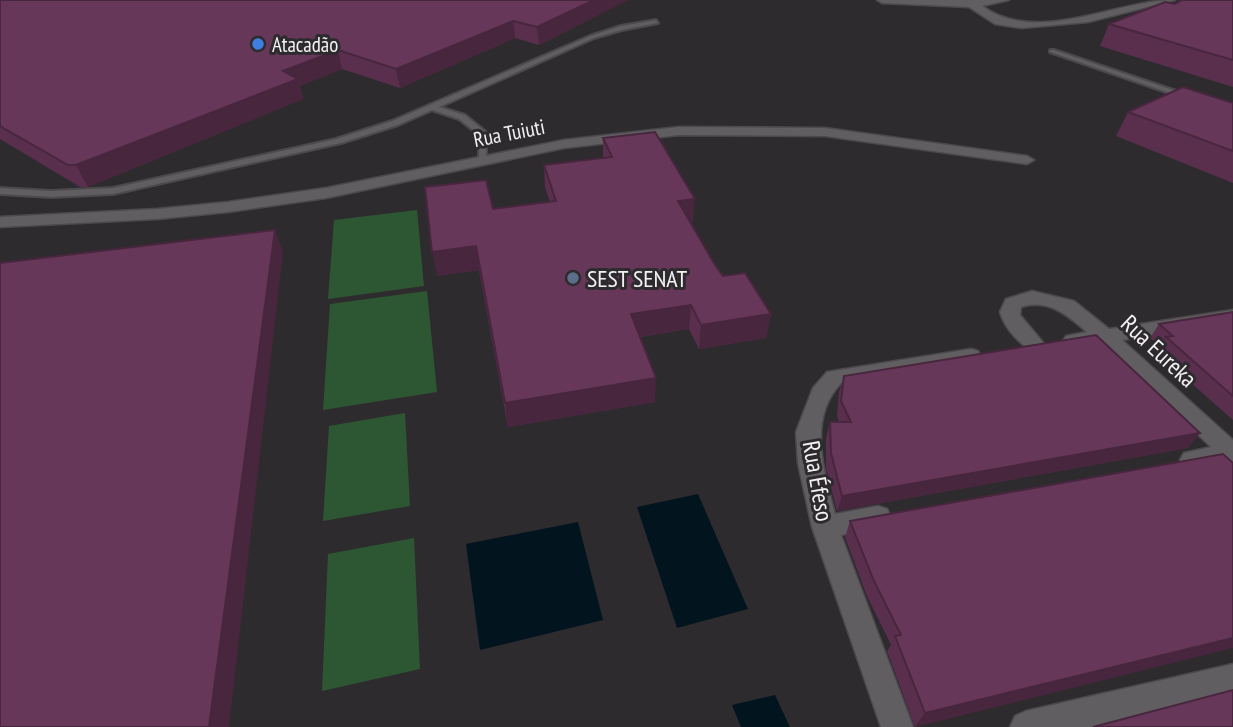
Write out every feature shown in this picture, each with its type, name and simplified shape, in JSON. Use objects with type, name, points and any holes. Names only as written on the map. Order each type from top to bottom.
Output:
[{"type":"street","points":[[882,0],[976,4],[1004,0]]},
{"type":"street","points":[[963,0],[976,4],[998,21],[1016,24],[1061,21],[1170,0]]},
{"type":"street","name":"Rua Tuiuti","points":[[0,222],[157,214],[228,207],[326,193],[483,159],[629,135],[768,130],[825,132],[1027,160]]},
{"type":"street","name":"Rua Eureka","points":[[1036,346],[1011,317],[1011,307],[1018,300],[1032,297],[1067,305],[1106,337],[1232,453]]},
{"type":"street","name":"Rua Éfeso","points":[[897,727],[824,527],[810,463],[808,432],[829,382],[846,375],[1233,316]]},
{"type":"street","points":[[1163,465],[1232,453]]},
{"type":"street","points":[[824,527],[906,512]]},
{"type":"street","points":[[1026,727],[1233,679]]},
{"type":"lane","points":[[0,191],[51,194],[113,191],[338,141],[432,107],[592,37],[621,28],[656,22]]},
{"type":"lane","points":[[1052,51],[1194,99]]},
{"type":"lane","points":[[432,107],[462,117],[483,134],[483,159]]},
{"type":"green space","points":[[417,210],[424,286],[328,299],[334,220]]},
{"type":"green space","points":[[427,291],[437,392],[323,410],[330,304]]},
{"type":"green space","points":[[405,413],[410,506],[323,521],[329,426]]},
{"type":"green space","points":[[414,538],[420,669],[322,691],[328,554]]},
{"type":"water","points":[[698,494],[748,609],[677,628],[637,507]]},
{"type":"water","points":[[578,522],[603,620],[480,650],[466,544]]},
{"type":"water","points":[[775,695],[790,727],[741,727],[732,705]]},
{"type":"building","points":[[0,0],[594,0],[537,27],[513,21],[396,69],[338,50],[283,71],[298,79],[76,165],[68,165],[0,126]]},
{"type":"building","points":[[1182,0],[1233,0],[1233,60],[1109,24],[1165,2],[1175,4]]},
{"type":"building","points":[[1183,87],[1233,103],[1233,151],[1128,112]]},
{"type":"building","points":[[655,132],[695,199],[678,201],[715,265],[723,276],[745,273],[771,314],[701,325],[691,305],[631,314],[656,378],[505,403],[476,246],[432,252],[425,187],[486,180],[493,209],[556,201],[544,165],[612,157],[603,138]]},
{"type":"building","points":[[275,230],[209,727],[0,727],[0,263]]},
{"type":"building","points":[[1233,312],[1233,396],[1166,337],[1173,336],[1159,324]]},
{"type":"building","points":[[1096,335],[1200,433],[842,496],[831,453],[830,422],[851,422],[841,401],[844,376]]},
{"type":"building","points":[[1223,454],[1233,463],[1233,638],[925,713],[895,636],[901,635],[874,581],[850,521]]},
{"type":"building","points":[[1233,690],[1233,727],[1093,727]]},
{"type":"place","name":"Atacadão","points":[[258,44]]},
{"type":"place","name":"SEST SENAT","points":[[573,278]]}]
